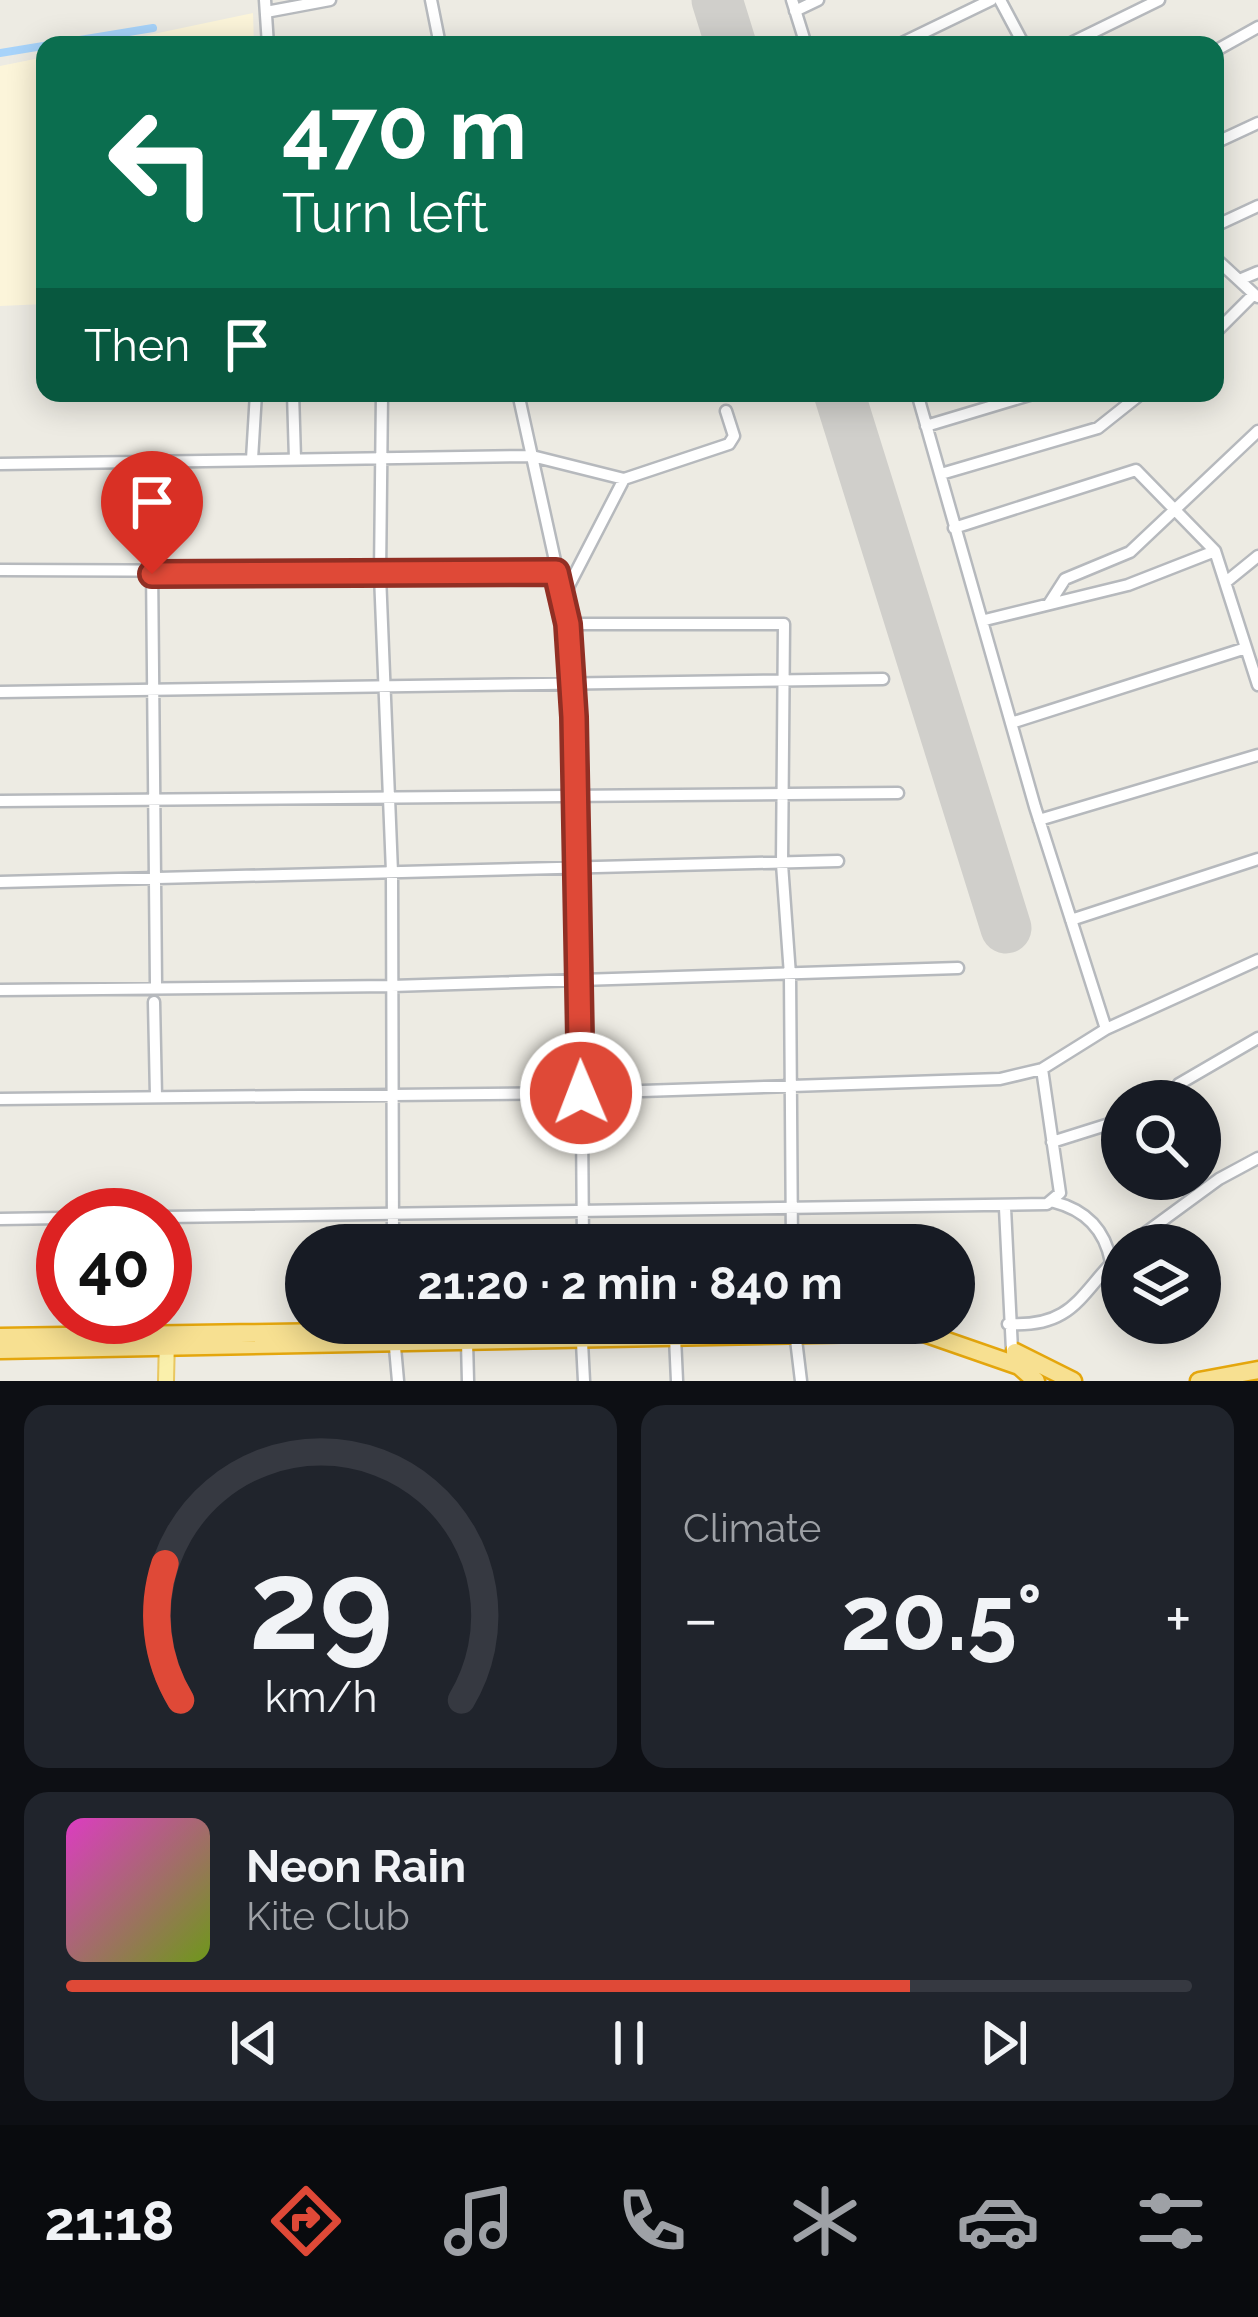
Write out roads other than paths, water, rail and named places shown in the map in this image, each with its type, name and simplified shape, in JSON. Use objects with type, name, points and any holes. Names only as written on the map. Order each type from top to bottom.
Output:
[{"type":"highway","points":[[192,1339],[285,1336]]},
{"type":"highway","points":[[0,1337],[36,1338]]},
{"type":"highway","points":[[975,1337],[1073,1381]]},
{"type":"highway","points":[[0,1350],[98,1344]]},
{"type":"highway","points":[[956,1344],[1019,1366],[1036,1381]]},
{"type":"highway","points":[[1199,1381],[1258,1374]]},
{"type":"highway","points":[[1242,1381],[1258,1374]]},
{"type":"main road","points":[[162,1381],[163,1344]]},
{"type":"street","points":[[267,36],[265,6],[330,0]]},
{"type":"street","points":[[431,0],[438,36]]},
{"type":"street","points":[[803,36],[794,5],[818,0]]},
{"type":"street","points":[[917,36],[995,0],[1018,36]]},
{"type":"street","points":[[1085,36],[1159,0]]},
{"type":"street","points":[[1224,45],[1258,27]]},
{"type":"street","points":[[1224,139],[1258,123]]},
{"type":"street","points":[[1224,222],[1258,206]]},
{"type":"street","points":[[1224,266],[1256,295],[1224,325]]},
{"type":"street","points":[[1239,280],[1258,272]]},
{"type":"street","points":[[252,459],[255,402]]},
{"type":"street","points":[[293,402],[295,459]]},
{"type":"street","points":[[382,402],[380,575],[392,872],[393,1224]]},
{"type":"street","points":[[520,402],[568,624],[580,868],[583,1224]]},
{"type":"street","points":[[919,402],[986,620],[1039,820],[1106,1029]]},
{"type":"street","points":[[926,426],[1006,402]]},
{"type":"street","points":[[941,474],[1098,428],[1131,402]]},
{"type":"street","points":[[0,464],[532,456],[623,478],[729,444],[734,436],[726,410]]},
{"type":"street","points":[[1049,604],[1066,579],[1130,552],[1258,430]]},
{"type":"street","points":[[151,460],[156,986]]},
{"type":"street","points":[[954,528],[1136,470],[1215,551],[1258,685]]},
{"type":"street","points":[[562,599],[623,478]]},
{"type":"street","points":[[986,620],[1128,585],[1215,551]]},
{"type":"street","points":[[1226,582],[1258,556]]},
{"type":"street","points":[[0,571],[556,572]]},
{"type":"street","points":[[568,624],[784,622],[782,864],[790,975],[791,1224]]},
{"type":"street","points":[[1011,723],[1246,648]]},
{"type":"street","points":[[0,692],[883,679]]},
{"type":"street","points":[[1039,820],[1258,754]]},
{"type":"street","points":[[0,801],[898,793]]},
{"type":"street","points":[[1071,920],[1258,860]]},
{"type":"street","points":[[0,882],[838,862]]},
{"type":"street","points":[[0,1099],[581,1093],[1000,1079],[1042,1070],[1106,1029],[1258,960]]},
{"type":"street","points":[[0,990],[392,986],[958,968]]},
{"type":"street","points":[[154,1002],[156,1096]]},
{"type":"street","points":[[1186,1080],[1258,1038]]},
{"type":"street","points":[[1042,1070],[1060,1193],[1054,1202]]},
{"type":"street","points":[[1052,1142],[1101,1127]]},
{"type":"street","points":[[1158,1224],[1219,1179],[1258,1158]]},
{"type":"street","points":[[192,1215],[1005,1208],[1054,1202],[1070,1206],[1097,1227],[1101,1237]]},
{"type":"street","points":[[1005,1208],[1012,1350]]},
{"type":"street","points":[[0,1219],[36,1218]]},
{"type":"street","points":[[1008,1324],[1042,1326],[1064,1316],[1101,1273]]},
{"type":"street","points":[[395,1344],[398,1381]]},
{"type":"street","points":[[467,1344],[468,1381]]},
{"type":"street","points":[[582,1344],[584,1381]]},
{"type":"street","points":[[675,1344],[677,1381]]},
{"type":"street","points":[[796,1344],[801,1381]]},
{"type":"waterway","points":[[104,36],[153,28]]},
{"type":"waterway","points":[[0,53],[36,47]]}]
